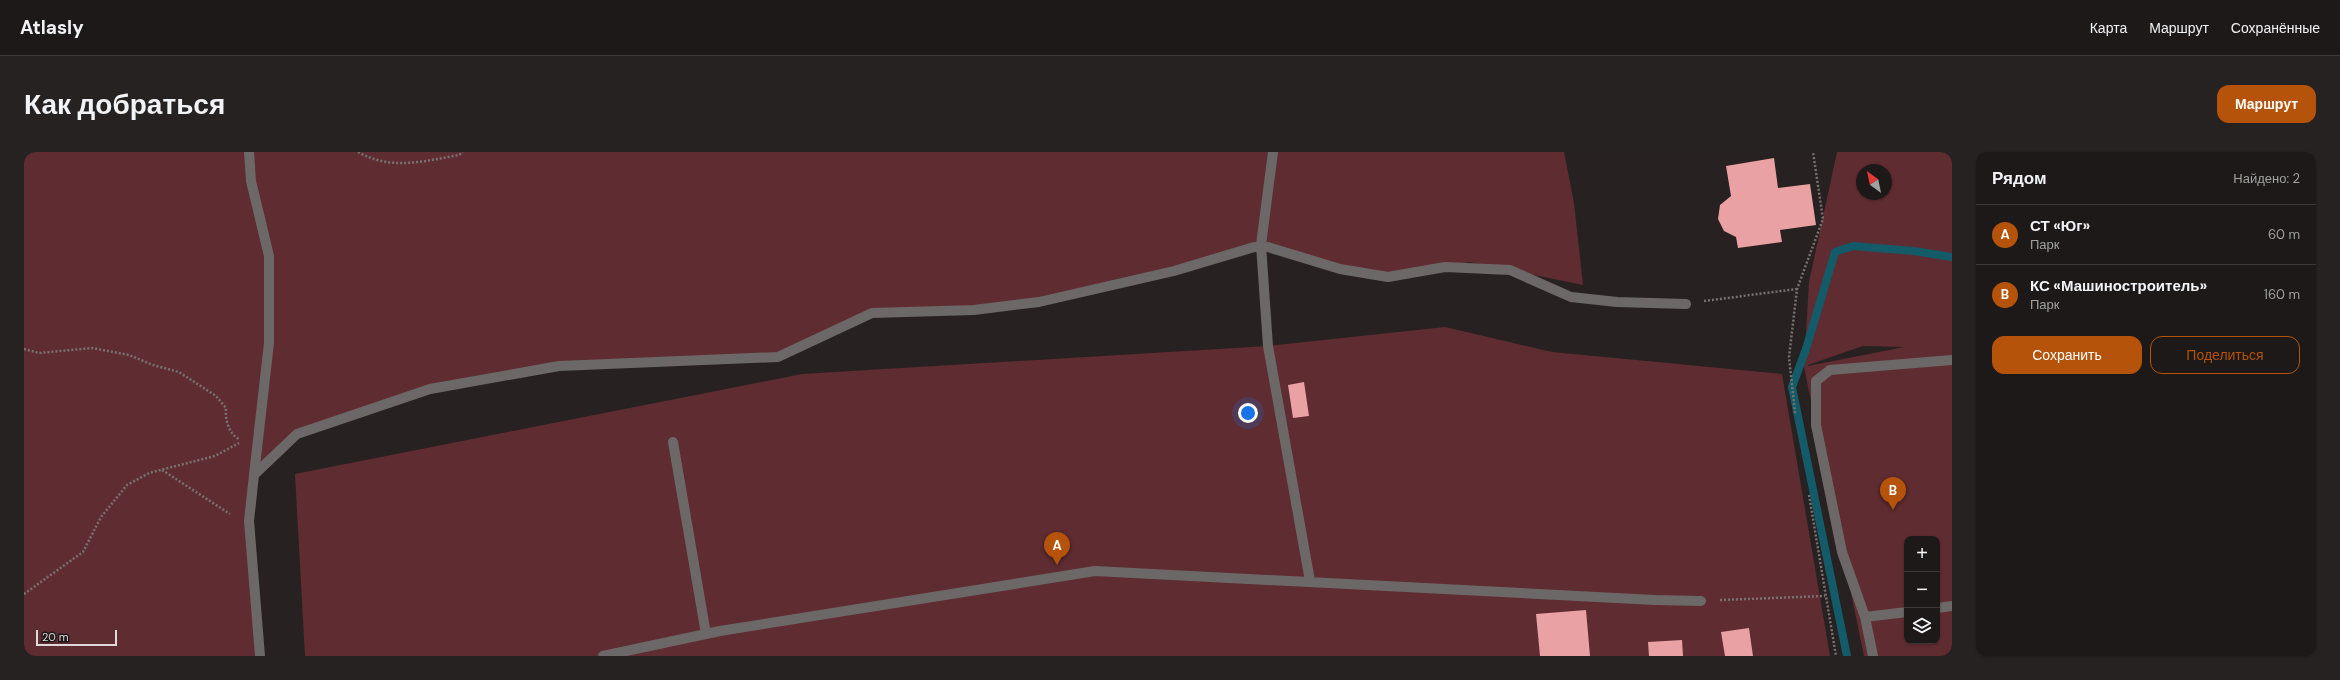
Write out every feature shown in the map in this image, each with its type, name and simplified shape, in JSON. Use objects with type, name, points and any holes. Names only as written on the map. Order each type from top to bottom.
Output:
[{"type":"lane","points":[[249,152],[251,181],[269,256],[269,343],[249,521],[260,656]]},
{"type":"lane","points":[[1273,152],[1261,245],[1269,358],[1310,581]]},
{"type":"lane","points":[[254,475],[297,434],[430,389],[559,366],[778,358],[872,313],[974,310],[1039,302],[1174,271],[1261,245],[1340,268],[1388,277],[1445,267],[1510,270],[1571,297],[1617,302],[1686,304]]},
{"type":"lane","points":[[1873,656],[1864,617],[1841,545],[1816,425],[1816,381],[1830,370],[1952,360]]},
{"type":"lane","points":[[673,442],[706,634]]},
{"type":"lane","points":[[603,656],[706,634],[1096,571],[1655,600],[1701,601]]},
{"type":"lane","points":[[1940,608],[1952,606]]},
{"type":"lane","points":[[1864,617],[1904,612]]},
{"type":"path","points":[[358,152],[374,161],[405,164],[463,152]]},
{"type":"path","points":[[1686,304],[1731,296],[1797,289]]},
{"type":"path","points":[[24,349],[39,353],[92,348],[129,355],[153,365],[179,372],[216,396],[226,408],[225,420],[234,436],[243,441],[214,456],[148,473],[127,485],[101,517],[83,552],[24,594]]},
{"type":"path","points":[[162,469],[233,517],[249,521]]},
{"type":"path","points":[[1701,601],[1825,596]]},
{"type":"shaded area","points":[[24,152],[1564,152],[1574,203],[1583,285],[1470,262],[1388,277],[1261,245],[1039,302],[872,313],[778,357],[559,366],[430,389],[297,434],[254,475],[249,521],[260,656],[24,656]]},
{"type":"shaded area","points":[[1837,152],[1952,152],[1952,656],[1864,656],[1804,367],[1809,282]],"holes":[[[1863,346],[1904,347],[1808,366],[1808,365]]]},
{"type":"shaded area","points":[[1445,327],[1552,352],[1782,374],[1830,656],[305,656],[295,474],[802,374],[1268,346]]},
{"type":"building","points":[[1774,158],[1778,188],[1810,184],[1816,225],[1780,230],[1782,242],[1738,248],[1736,237],[1724,231],[1718,219],[1720,205],[1731,196],[1726,166]]},
{"type":"building","points":[[1304,382],[1309,416],[1293,418],[1288,385]]},
{"type":"building","points":[[1586,610],[1590,656],[1540,656],[1536,614]]},
{"type":"building","points":[[1749,628],[1753,656],[1725,656],[1721,632]]},
{"type":"building","points":[[1682,640],[1683,656],[1649,656],[1648,642]]},
{"type":"waterway","points":[[1847,656],[1792,387],[1806,349],[1835,252],[1853,246],[1914,251],[1952,257]]},
{"type":"place","name":"КС «Машиностроитель»","points":[[1893,510]]},
{"type":"place","name":"СТ «Юг»","points":[[1057,565]]}]
